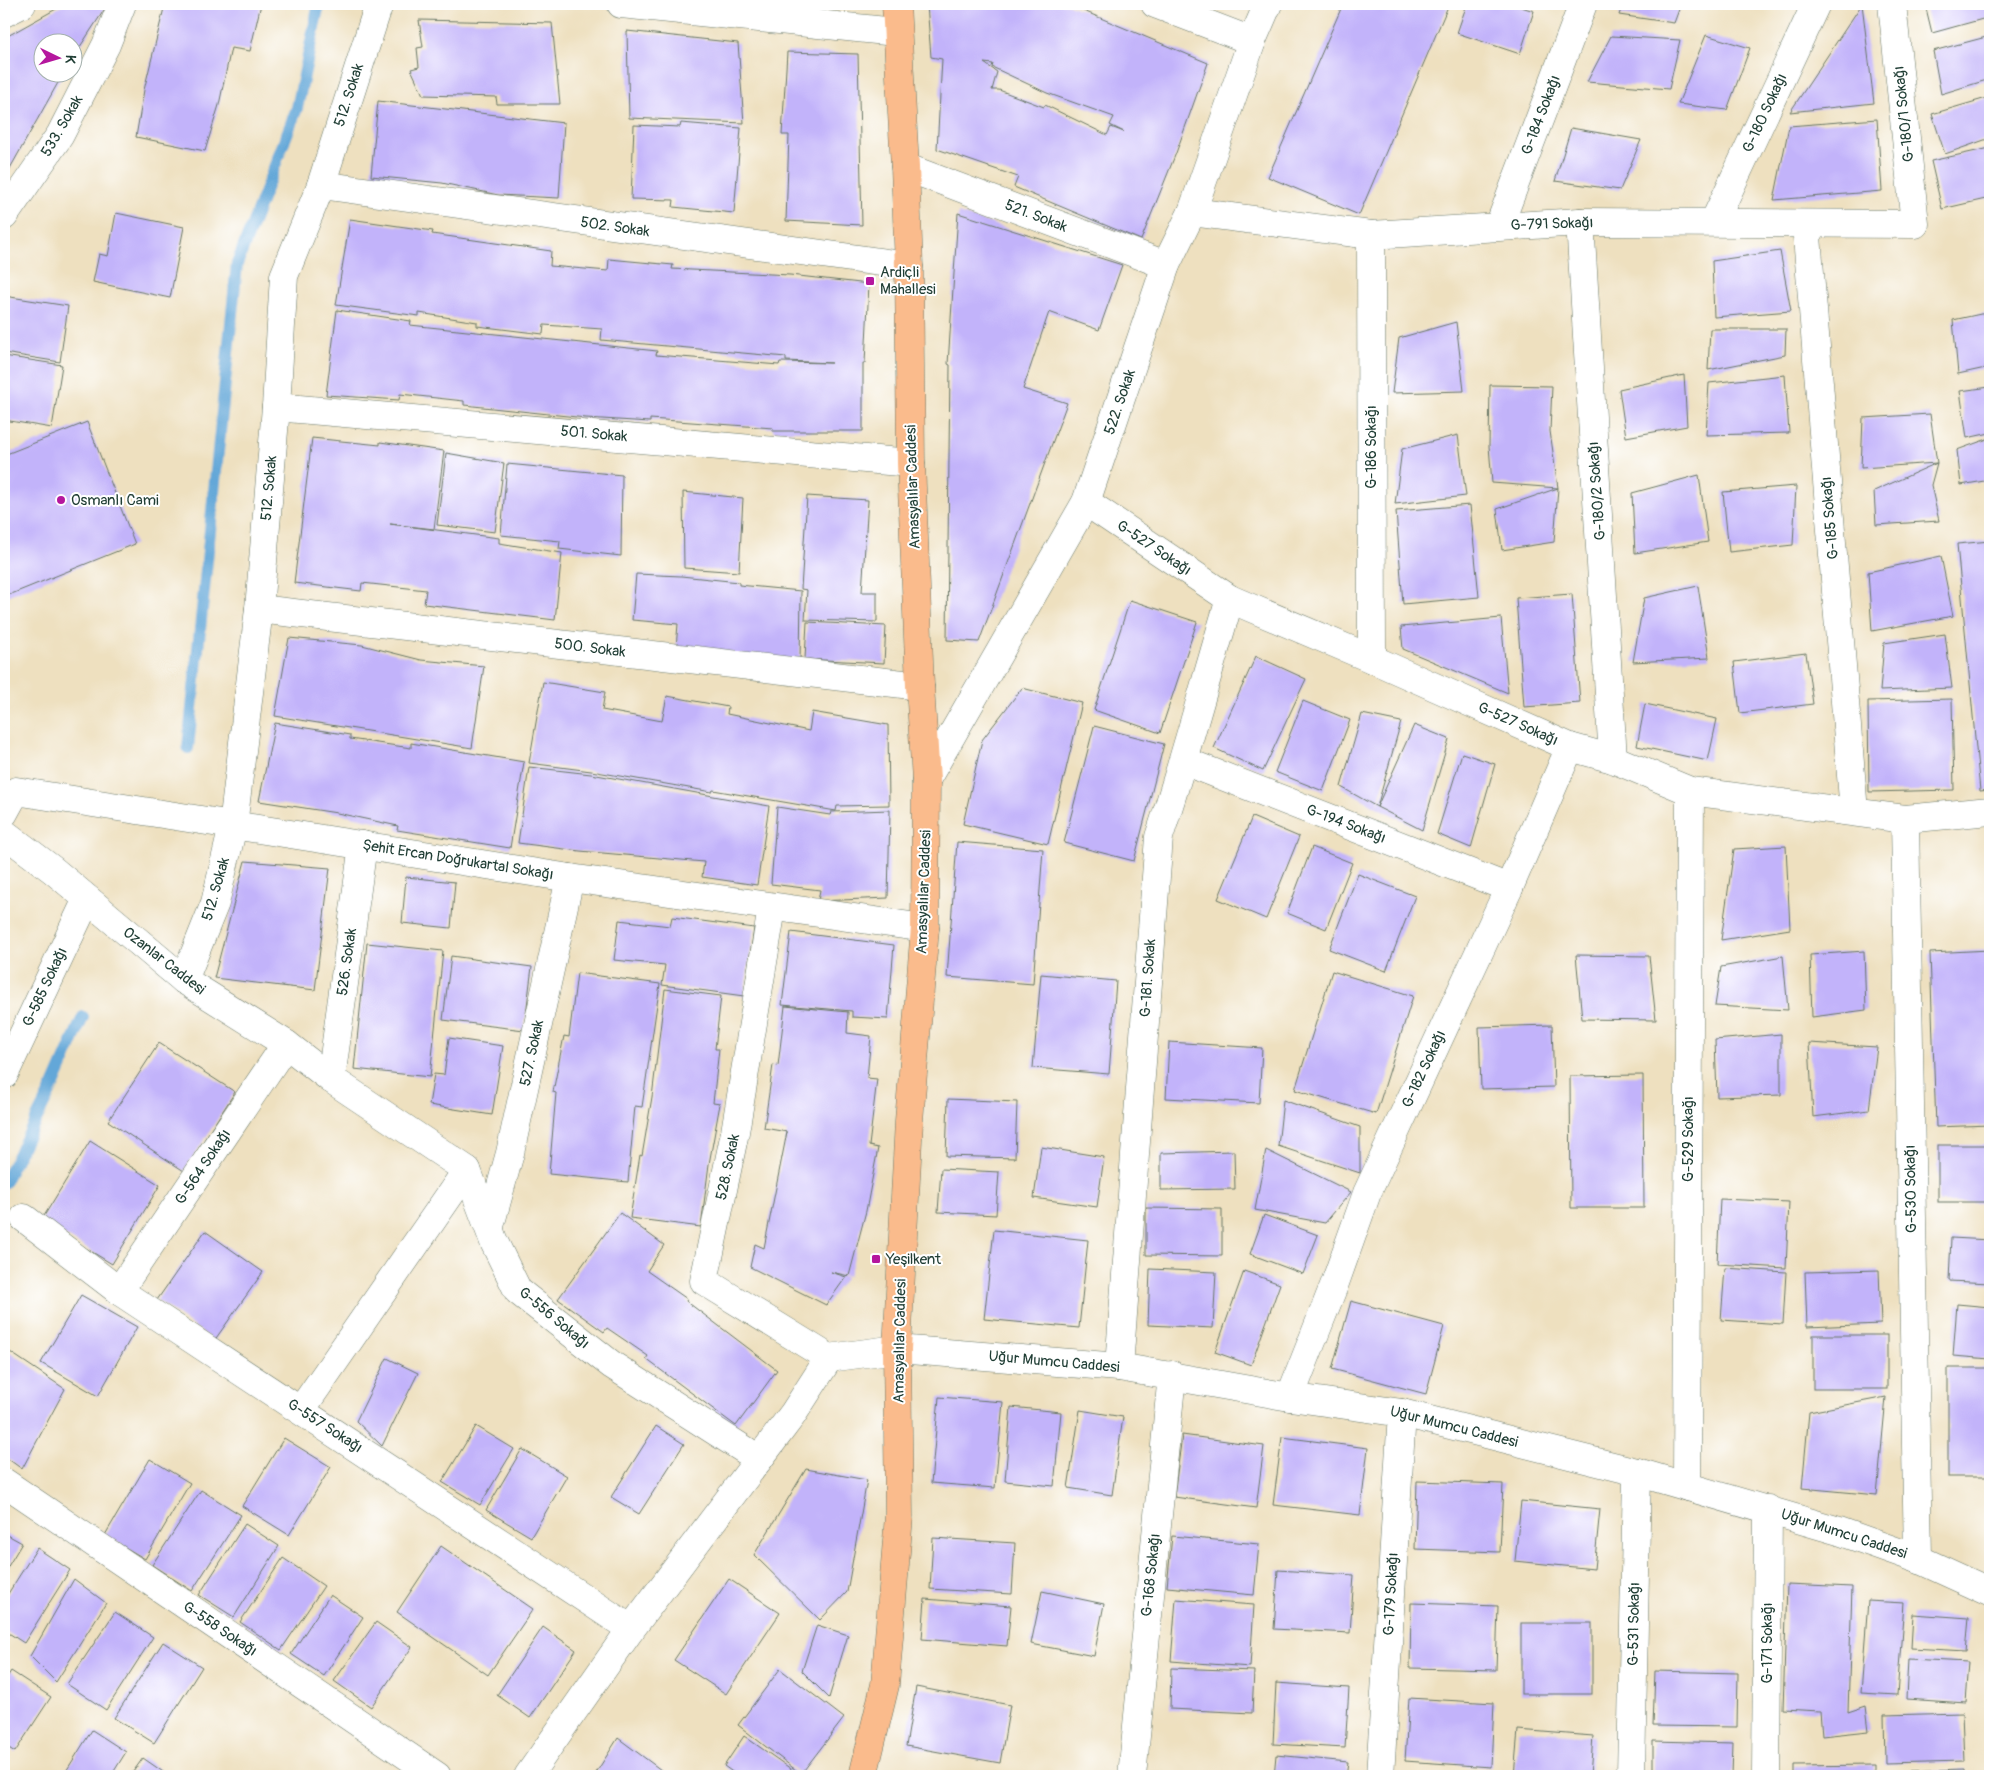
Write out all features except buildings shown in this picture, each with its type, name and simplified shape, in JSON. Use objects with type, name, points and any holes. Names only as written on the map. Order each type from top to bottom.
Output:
[{"type":"main road","name":"Amasyalılar Caddesi","points":[[863,1776],[885,1685],[898,1526],[897,1349],[909,1121],[925,928],[926,780],[920,686],[911,463],[909,266],[896,4]]},
{"type":"street","points":[[4,13],[22,4]]},
{"type":"street","name":"533. Sokak","points":[[4,216],[60,135],[106,45],[122,4]]},
{"type":"street","name":"512. Sokak","points":[[184,980],[215,903],[233,826],[259,609],[276,407],[284,276],[321,185],[379,4]]},
{"type":"street","points":[[621,4],[896,32]]},
{"type":"street","points":[[1155,4],[1252,41]]},
{"type":"street","name":"522. Sokak","points":[[926,780],[1086,502],[1166,264],[1192,212],[1252,41],[1268,4]]},
{"type":"street","name":"G-184 Sokağı","points":[[1499,226],[1582,4]]},
{"type":"street","name":"G-180 Sokağı","points":[[1714,222],[1816,4]]},
{"type":"street","name":"G-180/1 Sokağı","points":[[1892,4],[1915,224]]},
{"type":"street","name":"521. Sokak","points":[[905,167],[1166,264]]},
{"type":"street","name":"502. Sokak","points":[[321,185],[909,266]]},
{"type":"street","name":"G-791 Sokağı","points":[[1192,212],[1371,235],[1580,222],[1915,224]]},
{"type":"street","name":"G-180/2 Sokağı","points":[[1580,222],[1613,759]]},
{"type":"street","name":"G-185 Sokağı","points":[[1806,224],[1854,812]]},
{"type":"street","name":"G-186 Sokağı","points":[[1371,235],[1372,659]]},
{"type":"street","name":"501. Sokak","points":[[276,407],[683,441],[911,463]]},
{"type":"street","name":"G-527 Sokağı","points":[[1086,502],[1230,599],[1372,659],[1570,747],[1613,759],[1690,791],[1905,818],[1990,810]]},
{"type":"street","name":"G-181. Sokak","points":[[1119,1367],[1159,837],[1184,761],[1196,713],[1230,599]]},
{"type":"street","name":"500. Sokak","points":[[259,609],[920,686]]},
{"type":"street","name":"G-182 Sokağı","points":[[1290,1397],[1335,1283],[1367,1193],[1509,888],[1570,747]]},
{"type":"street","name":"G-194 Sokağı","points":[[1184,761],[1509,888]]},
{"type":"street","name":"Şehit Ercan Doğrukartal Sokağı","points":[[4,813],[16,791],[570,878],[772,908],[925,928]]},
{"type":"street","name":"G-529 Sokağı","points":[[1687,1487],[1690,791]]},
{"type":"street","name":"G-530 Sokağı","points":[[1905,818],[1918,1559]]},
{"type":"street","name":"Ozanlar Caddesi","points":[[4,833],[184,980],[286,1044],[331,1078]]},
{"type":"street","name":"526. Sokak","points":[[331,1078],[363,845]]},
{"type":"street","name":"527. Sokak","points":[[490,1226],[510,1153],[570,878]]},
{"type":"street","name":"G-585 Sokağı","points":[[4,1075],[87,899]]},
{"type":"street","name":"528. Sokak","points":[[772,908],[735,1132],[704,1281],[829,1358]]},
{"type":"street","name":"G-564 Sokağı","points":[[119,1290],[286,1044]]},
{"type":"street","points":[[301,1410],[467,1170],[331,1078]]},
{"type":"street","name":"G-556 Sokağı","points":[[467,1170],[490,1226],[494,1242],[518,1291],[612,1364],[759,1459]]},
{"type":"street","name":"G-557 Sokağı","points":[[24,1218],[119,1290],[631,1629]]},
{"type":"street","name":"Uğur Mumcu Caddesi","points":[[829,1358],[897,1349],[1119,1367],[1290,1397],[1402,1413],[1637,1472],[1768,1509],[1839,1531],[1918,1559],[1990,1592]]},
{"type":"street","points":[[541,1771],[631,1629],[793,1414],[829,1358]]},
{"type":"street","name":"G-168 Sokağı","points":[[1132,1776],[1172,1375]]},
{"type":"street","name":"G-179 Sokağı","points":[[1380,1776],[1402,1413]]},
{"type":"street","name":"G-531 Sokağı","points":[[1631,1776],[1637,1472]]},
{"type":"street","name":"G-558 Sokağı","points":[[4,1482],[436,1776]]},
{"type":"street","name":"G-171 Sokağı","points":[[1766,1776],[1768,1509]]},
{"type":"waterway","points":[[188,748],[237,264],[297,108],[319,4]]},
{"type":"waterway","points":[[4,1183],[54,1084],[83,1017]]},
{"type":"place","name":"Ardiçli Mahallesi","points":[[870,281]]},
{"type":"place","name":"Osmanlı Cami","points":[[61,500]]},
{"type":"place","name":"Yeşilkent","points":[[876,1259]]}]
